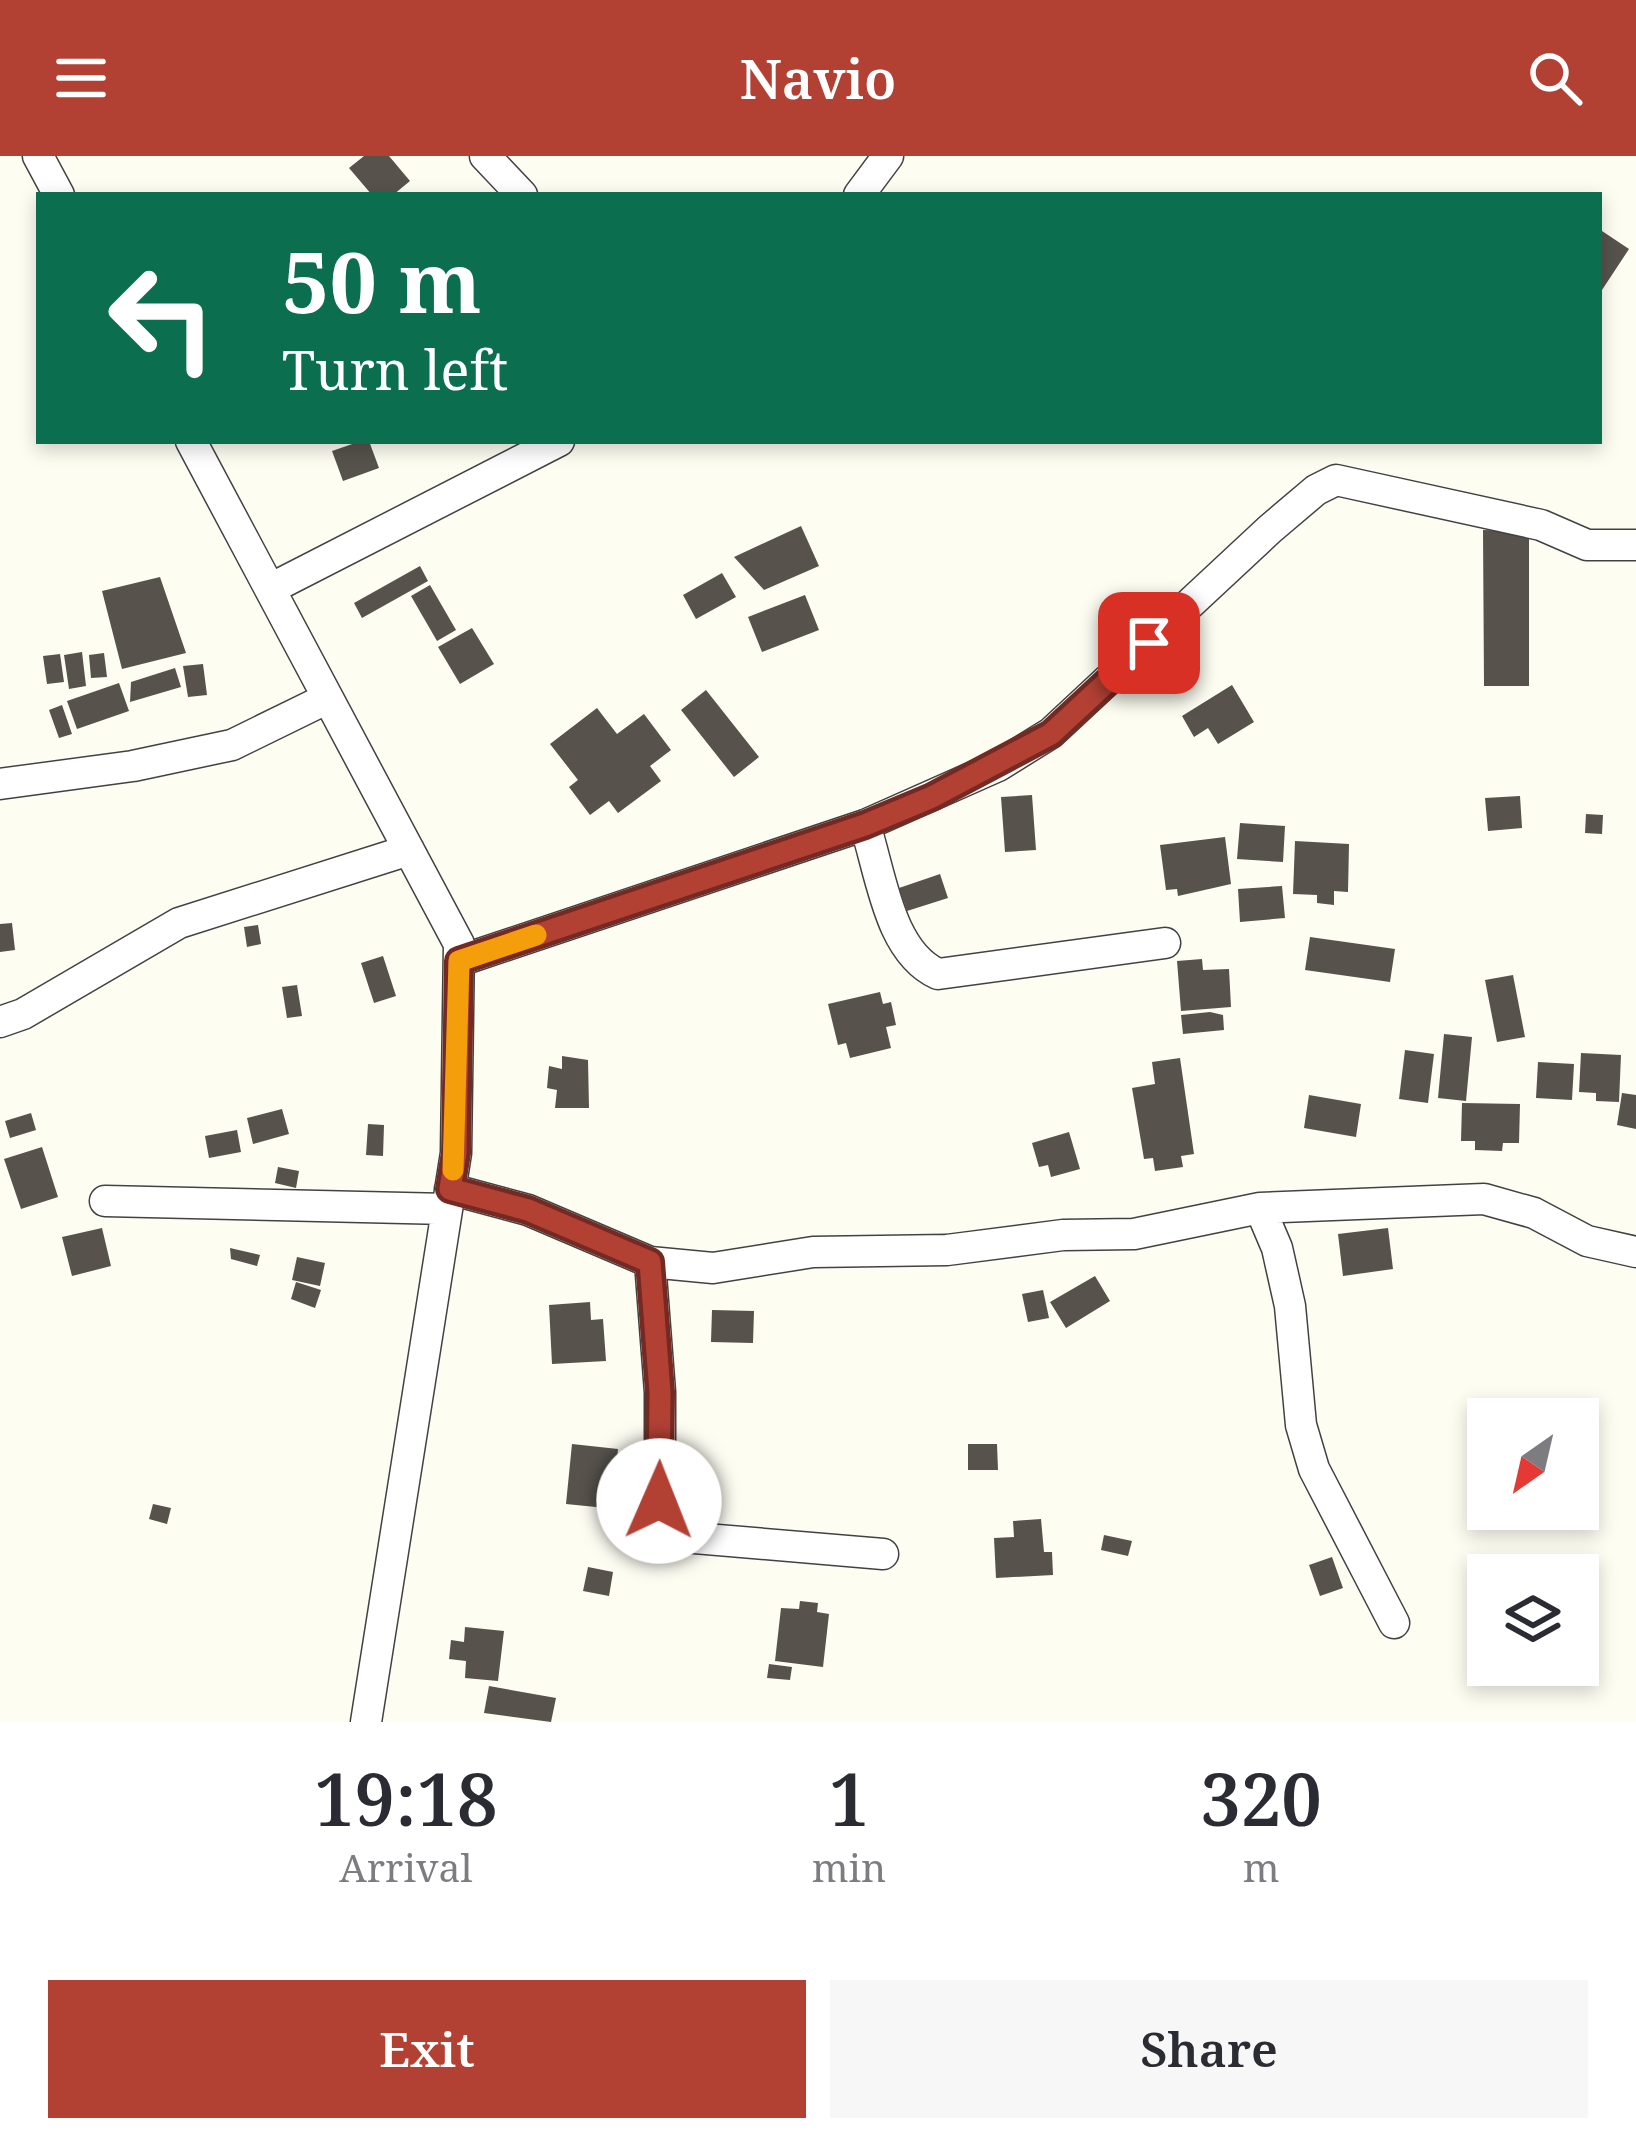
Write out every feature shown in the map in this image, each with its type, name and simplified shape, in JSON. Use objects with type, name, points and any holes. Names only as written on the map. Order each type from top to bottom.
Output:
[{"type":"street","points":[[38,156],[57,192]]},
{"type":"street","points":[[485,156],[519,192]]},
{"type":"street","points":[[862,192],[888,156]]},
{"type":"street","points":[[192,444],[459,944],[456,1153],[366,1722]]},
{"type":"street","points":[[270,590],[553,444]]},
{"type":"street","points":[[459,961],[865,825],[998,766],[1051,734],[1270,529],[1316,490],[1336,480],[1541,525],[1587,545],[1636,545]]},
{"type":"street","points":[[0,784],[133,766],[232,745],[328,698]]},
{"type":"street","points":[[865,825],[904,940],[916,964],[938,974],[1166,943]]},
{"type":"street","points":[[0,1022],[23,1014],[179,923],[409,850]]},
{"type":"street","points":[[105,1202],[448,1199],[528,1210],[650,1262],[713,1268],[813,1252],[947,1250],[1063,1235],[1134,1234],[1260,1208],[1484,1199],[1534,1213],[1587,1240],[1636,1252]]},
{"type":"street","points":[[1260,1208],[1277,1248],[1290,1306],[1301,1425],[1314,1469],[1394,1623]]},
{"type":"street","points":[[650,1262],[660,1392],[660,1523],[671,1536],[693,1542],[883,1553]]},
{"type":"building","points":[[364,156],[389,156],[410,181],[397,192],[369,192],[349,168]]},
{"type":"building","points":[[1602,231],[1629,249],[1602,290]]},
{"type":"building","points":[[370,444],[379,468],[343,481],[332,451]]},
{"type":"building","points":[[801,526],[819,566],[764,590],[734,557]]},
{"type":"building","points":[[1483,530],[1529,531],[1529,686],[1484,686]]},
{"type":"building","points":[[420,566],[428,581],[362,618],[354,603]]},
{"type":"building","points":[[722,573],[736,597],[696,619],[683,595]]},
{"type":"building","points":[[160,577],[186,653],[122,669],[102,591]]},
{"type":"building","points":[[430,585],[456,630],[437,641],[411,596]]},
{"type":"building","points":[[805,595],[819,630],[762,652],[748,617]]},
{"type":"building","points":[[472,628],[494,664],[460,684],[438,647]]},
{"type":"building","points":[[82,652],[86,686],[69,689],[64,655]]},
{"type":"building","points":[[104,653],[107,677],[91,678],[89,655]]},
{"type":"building","points":[[60,654],[64,682],[47,684],[43,656]]},
{"type":"building","points":[[203,664],[207,695],[188,697],[183,666]]},
{"type":"building","points":[[175,668],[181,687],[130,702],[131,682]]},
{"type":"building","points":[[119,683],[129,711],[77,729],[67,701]]},
{"type":"building","points":[[1232,685],[1254,722],[1218,744],[1208,728],[1194,737],[1182,716]]},
{"type":"building","points":[[706,690],[759,757],[734,777],[681,710]]},
{"type":"building","points":[[62,705],[72,734],[59,738],[49,710]]},
{"type":"building","points":[[597,708],[617,734],[644,714],[671,750],[650,766],[661,781],[618,813],[609,801],[590,815],[569,787],[578,780],[550,744]]},
{"type":"building","points":[[1032,795],[1036,850],[1005,852],[1001,797]]},
{"type":"building","points":[[1520,796],[1522,828],[1488,831],[1485,798]]},
{"type":"building","points":[[1586,814],[1603,815],[1602,834],[1585,833]]},
{"type":"building","points":[[1240,823],[1285,826],[1283,862],[1237,859]]},
{"type":"building","points":[[1225,837],[1231,884],[1178,896],[1177,889],[1166,890],[1160,845]]},
{"type":"building","points":[[1295,841],[1349,844],[1348,892],[1334,891],[1334,905],[1317,903],[1317,895],[1293,894]]},
{"type":"building","points":[[940,874],[948,898],[907,911],[899,888]]},
{"type":"building","points":[[1282,886],[1285,918],[1240,922],[1238,889]]},
{"type":"building","points":[[12,923],[15,950],[0,952],[0,924]]},
{"type":"building","points":[[258,925],[261,944],[247,947],[244,927]]},
{"type":"building","points":[[1310,937],[1395,949],[1390,982],[1305,970]]},
{"type":"building","points":[[383,956],[396,996],[374,1003],[361,963]]},
{"type":"building","points":[[1202,959],[1203,970],[1229,969],[1231,1007],[1181,1011],[1177,961]]},
{"type":"building","points":[[1513,975],[1525,1037],[1497,1042],[1485,980]]},
{"type":"building","points":[[297,985],[302,1016],[287,1018],[282,987]]},
{"type":"building","points":[[880,992],[883,1004],[891,1002],[896,1025],[886,1027],[891,1048],[850,1058],[846,1043],[838,1045],[828,1004]]},
{"type":"building","points":[[1181,1015],[1223,1015],[1224,1030],[1183,1034]]},
{"type":"building","points":[[1444,1034],[1472,1037],[1466,1101],[1438,1098]]},
{"type":"building","points":[[1405,1050],[1434,1054],[1428,1103],[1399,1099]]},
{"type":"building","points":[[1581,1053],[1621,1055],[1619,1102],[1596,1101],[1596,1093],[1579,1092]]},
{"type":"building","points":[[562,1056],[588,1060],[589,1108],[555,1108],[557,1090],[547,1088],[549,1066],[562,1069]]},
{"type":"building","points":[[1180,1058],[1194,1154],[1181,1156],[1183,1167],[1155,1171],[1153,1158],[1144,1159],[1132,1088],[1155,1084],[1152,1062]]},
{"type":"building","points":[[1538,1062],[1574,1064],[1572,1100],[1536,1098]]},
{"type":"building","points":[[1622,1093],[1636,1095],[1636,1129],[1617,1125]]},
{"type":"building","points":[[1309,1095],[1361,1104],[1356,1137],[1304,1128]]},
{"type":"building","points":[[1462,1103],[1520,1104],[1519,1143],[1503,1143],[1502,1151],[1475,1150],[1475,1141],[1461,1141]]},
{"type":"building","points":[[282,1109],[289,1134],[253,1144],[247,1118]]},
{"type":"building","points":[[31,1113],[36,1130],[10,1138],[5,1121]]},
{"type":"building","points":[[368,1124],[384,1125],[383,1156],[366,1155]]},
{"type":"building","points":[[237,1130],[241,1152],[209,1158],[205,1136]]},
{"type":"building","points":[[1069,1132],[1080,1169],[1051,1177],[1048,1165],[1039,1167],[1032,1143]]},
{"type":"building","points":[[42,1147],[58,1197],[21,1209],[4,1159]]},
{"type":"building","points":[[278,1167],[299,1171],[296,1188],[275,1183]]},
{"type":"building","points":[[102,1228],[111,1266],[72,1276],[62,1237]]},
{"type":"building","points":[[1388,1228],[1393,1269],[1343,1276],[1338,1234]]},
{"type":"building","points":[[230,1248],[260,1255],[257,1266],[231,1259]]},
{"type":"building","points":[[297,1257],[325,1263],[320,1286],[292,1280]]},
{"type":"building","points":[[1095,1276],[1110,1301],[1066,1328],[1050,1302]]},
{"type":"building","points":[[296,1282],[321,1290],[315,1308],[291,1299]]},
{"type":"building","points":[[1043,1290],[1049,1318],[1028,1322],[1022,1294]]},
{"type":"building","points":[[590,1302],[591,1320],[603,1319],[606,1361],[552,1364],[549,1305]]},
{"type":"building","points":[[712,1310],[754,1311],[753,1343],[711,1342]]},
{"type":"building","points":[[572,1444],[618,1449],[617,1460],[632,1462],[629,1492],[617,1491],[616,1509],[566,1504]]},
{"type":"building","points":[[968,1444],[997,1444],[998,1470],[968,1470]]},
{"type":"building","points":[[153,1504],[171,1508],[167,1524],[149,1519]]},
{"type":"building","points":[[1041,1519],[1044,1552],[1052,1552],[1053,1575],[996,1578],[994,1538],[1014,1537],[1013,1521]]},
{"type":"building","points":[[1104,1535],[1132,1541],[1128,1556],[1101,1550]]},
{"type":"building","points":[[1332,1557],[1343,1588],[1320,1596],[1309,1565]]},
{"type":"building","points":[[588,1567],[613,1572],[609,1596],[583,1591]]},
{"type":"building","points":[[800,1601],[818,1603],[817,1612],[829,1614],[823,1667],[775,1661],[781,1608],[799,1609]]},
{"type":"building","points":[[465,1627],[504,1631],[498,1681],[465,1678],[466,1661],[449,1659],[451,1640],[464,1642]]},
{"type":"building","points":[[769,1664],[792,1667],[790,1680],[767,1678]]},
{"type":"building","points":[[489,1686],[556,1698],[551,1722],[484,1713]]},
{"type":"slow traffic","points":[[453,1170],[459,961],[536,935]]},
{"type":"route","points":[[659,1501],[660,1392],[650,1262],[528,1210],[450,1189],[456,1153],[459,961],[865,825],[932,797],[1051,734],[1149,643]]}]
